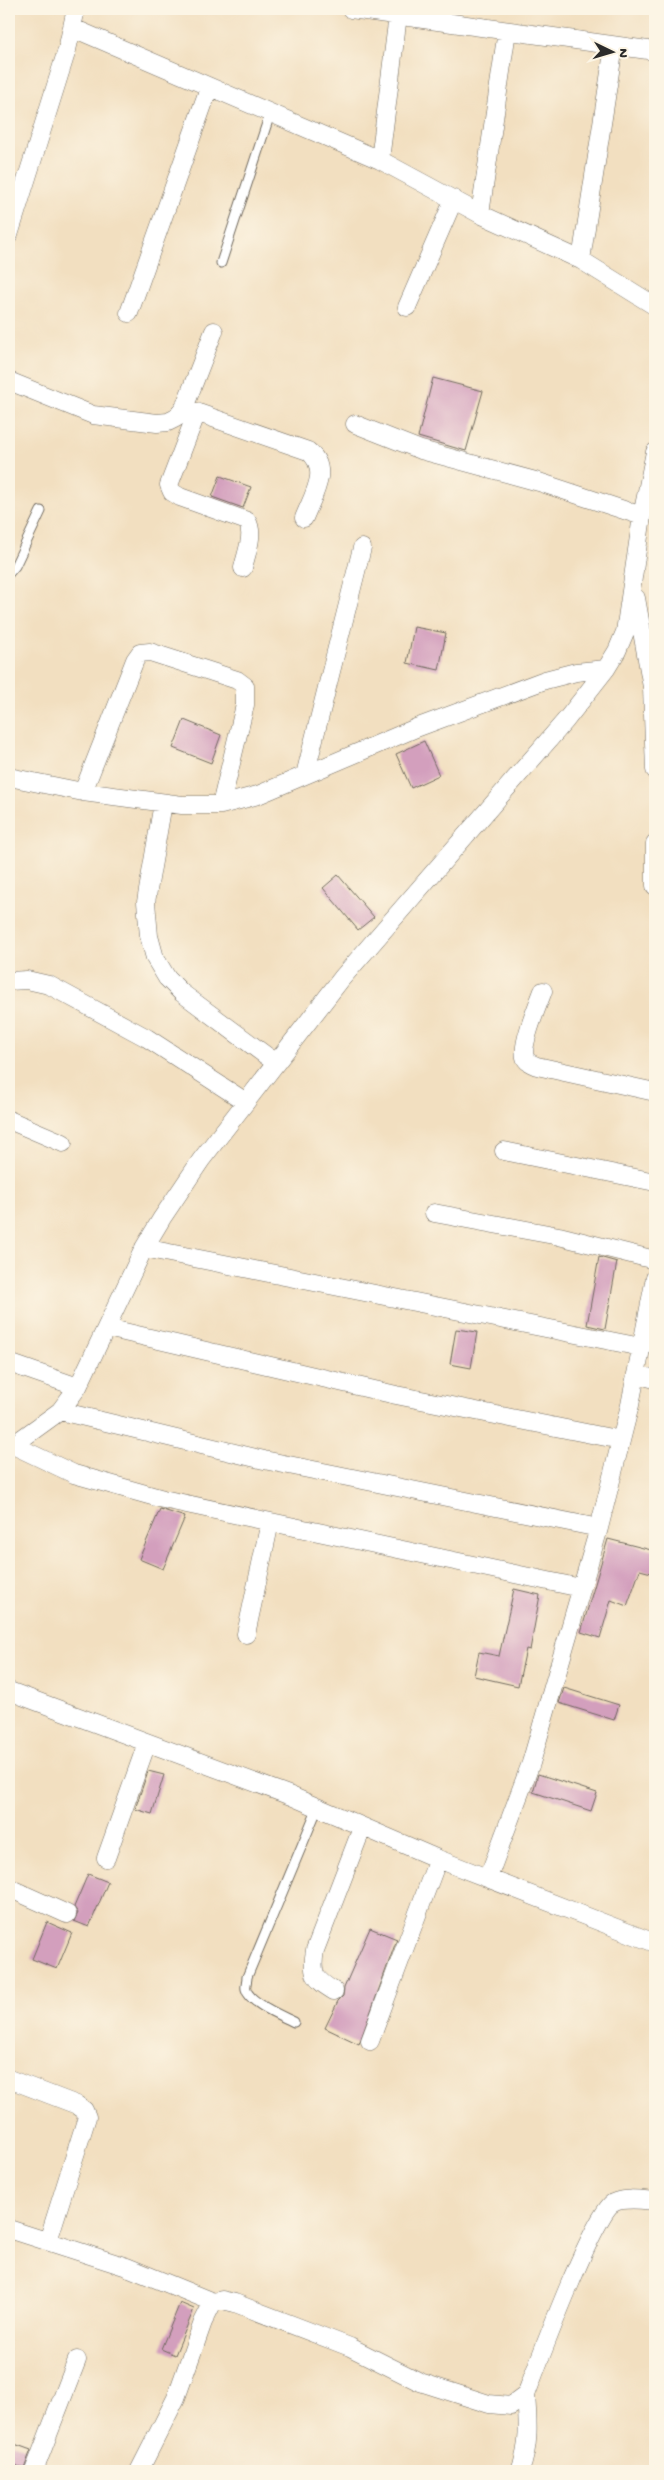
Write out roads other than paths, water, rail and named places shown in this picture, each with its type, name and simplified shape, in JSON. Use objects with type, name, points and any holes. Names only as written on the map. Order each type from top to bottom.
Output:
[{"type":"street","points":[[9,234],[73,28],[76,9]]},
{"type":"street","points":[[350,9],[375,10],[398,16],[655,51]]},
{"type":"street","points":[[380,160],[398,16]]},
{"type":"street","points":[[73,28],[380,160],[480,214],[580,260],[655,306]]},
{"type":"street","points":[[480,214],[507,31]]},
{"type":"street","points":[[580,260],[614,46]]},
{"type":"street","points":[[129,313],[209,88]]},
{"type":"street","points":[[406,308],[454,199]]},
{"type":"street","points":[[214,331],[169,485],[172,492],[180,497],[247,521],[250,527],[250,534],[243,568]]},
{"type":"street","points":[[9,381],[93,415],[162,422],[176,418],[190,410],[308,451],[315,456],[320,465],[320,476],[304,518]]},
{"type":"street","points":[[355,424],[420,450],[539,482],[642,516]]},
{"type":"street","points":[[11,1446],[60,1411],[78,1387],[144,1248],[201,1160],[342,978],[566,720],[606,669],[617,651],[625,632],[642,516],[655,452]]},
{"type":"street","points":[[305,775],[362,548]]},
{"type":"street","points":[[633,585],[647,611],[654,698],[655,770]]},
{"type":"street","points":[[83,792],[136,660],[140,653],[150,652],[237,680],[245,686],[245,705],[221,805]]},
{"type":"street","points":[[9,777],[83,792],[163,803],[221,805],[258,795],[416,728],[545,680],[576,672],[606,669]]},
{"type":"street","points":[[163,803],[146,902],[149,936],[155,958],[167,978],[182,993],[276,1063]]},
{"type":"street","points":[[655,844],[655,886]]},
{"type":"street","points":[[10,986],[27,980],[49,985],[147,1038],[246,1102]]},
{"type":"street","points":[[543,991],[525,1045],[524,1055],[527,1062],[537,1066],[655,1092]]},
{"type":"street","points":[[9,1120],[63,1143]]},
{"type":"street","points":[[504,1150],[655,1182]]},
{"type":"street","points":[[434,1213],[559,1236],[655,1260]]},
{"type":"street","points":[[144,1248],[641,1347]]},
{"type":"street","points":[[488,1878],[534,1754],[599,1528],[636,1374],[655,1278]]},
{"type":"street","points":[[107,1328],[396,1395],[621,1440]]},
{"type":"street","points":[[9,1363],[78,1387]]},
{"type":"street","points":[[636,1374],[655,1379]]},
{"type":"street","points":[[60,1411],[273,1462],[599,1528]]},
{"type":"street","points":[[11,1446],[74,1474],[163,1499],[581,1588]]},
{"type":"street","points":[[246,1634],[270,1522]]},
{"type":"street","points":[[9,1691],[318,1807],[362,1828],[438,1859],[655,1943]]},
{"type":"street","points":[[106,1858],[147,1743]]},
{"type":"street","points":[[334,1991],[320,1982],[315,1976],[313,1964],[318,1941],[362,1828]]},
{"type":"street","points":[[370,2040],[438,1859]]},
{"type":"street","points":[[9,1888],[67,1914]]},
{"type":"street","points":[[9,2079],[77,2105],[84,2110],[87,2117],[48,2241]]},
{"type":"street","points":[[520,2471],[524,2461],[529,2427],[526,2395],[567,2291],[602,2216],[612,2203],[624,2200],[655,2200]]},
{"type":"street","points":[[9,2230],[48,2241],[151,2276],[213,2302],[222,2300],[235,2303],[350,2347],[420,2382],[489,2404],[511,2406],[526,2395]]},
{"type":"street","points":[[139,2471],[176,2398],[203,2322],[213,2302]]},
{"type":"street","points":[[34,2471],[77,2360]]},
{"type":"lane","points":[[221,263],[270,114]]},
{"type":"lane","points":[[9,573],[15,566],[42,511]]},
{"type":"lane","points":[[294,2022],[249,1996],[246,1988],[247,1977],[318,1807]]}]
